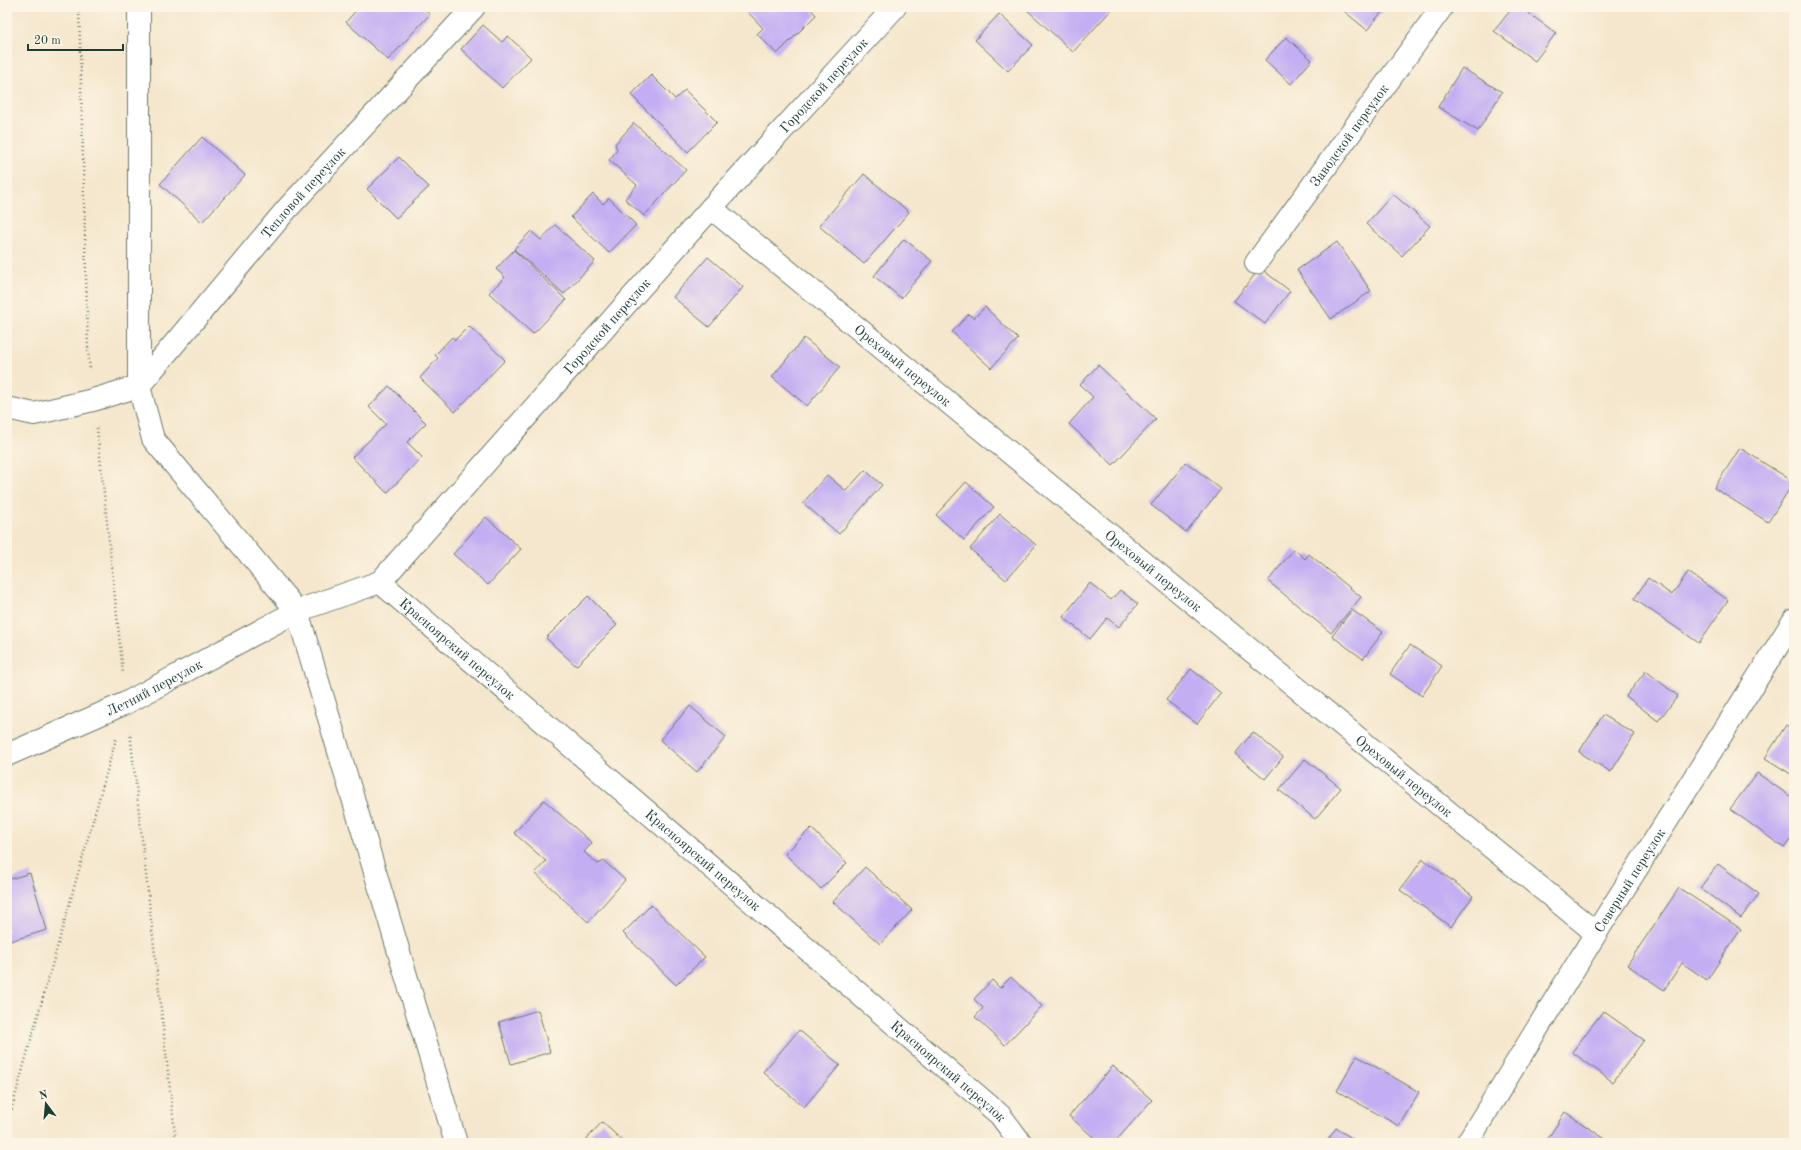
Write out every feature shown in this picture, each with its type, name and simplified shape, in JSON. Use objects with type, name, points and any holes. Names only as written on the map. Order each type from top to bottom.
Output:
[{"type":"street","points":[[139,7],[139,386],[153,439],[297,611],[456,1143]]},
{"type":"street","name":"Тепловой переулок","points":[[139,386],[286,210],[474,7]]},
{"type":"street","name":"Городской переулок","points":[[297,611],[380,582],[712,208],[895,7]]},
{"type":"street","name":"Заводской переулок","points":[[1256,263],[1442,7]]},
{"type":"street","name":"Ореховый переулок","points":[[712,208],[1596,933]]},
{"type":"street","points":[[7,408],[34,414],[93,400],[139,386]]},
{"type":"street","name":"Красноярский переулок","points":[[380,582],[1000,1115],[1021,1143]]},
{"type":"street","name":"Летний переулок","points":[[7,755],[126,703],[297,611]]},
{"type":"street","name":"Северный переулок","points":[[1467,1143],[1596,933],[1794,620]]},
{"type":"path","points":[[79,7],[88,350],[176,1143]]},
{"type":"path","points":[[7,1125],[126,703]]},
{"type":"building","points":[[359,7],[422,7],[430,14],[388,60],[346,22]]},
{"type":"building","points":[[743,7],[809,7],[816,15],[777,54],[757,34],[763,28]]},
{"type":"building","points":[[1024,7],[1114,7],[1073,52]]},
{"type":"building","points":[[1339,7],[1386,7],[1367,30]]},
{"type":"building","points":[[1513,7],[1520,7],[1556,33],[1535,61],[1494,31]]},
{"type":"building","points":[[999,14],[1033,45],[1008,71],[975,40]]},
{"type":"building","points":[[483,25],[502,42],[508,36],[531,58],[502,88],[461,49]]},
{"type":"building","points":[[1286,37],[1312,60],[1291,84],[1265,60]]},
{"type":"building","points":[[1462,68],[1502,92],[1478,131],[1438,107]]},
{"type":"building","points":[[651,75],[675,99],[685,90],[717,122],[688,152],[631,95]]},
{"type":"building","points":[[634,123],[686,170],[644,216],[625,199],[637,185],[609,160],[617,150],[615,144]]},
{"type":"building","points":[[202,137],[245,175],[202,222],[160,184]]},
{"type":"building","points":[[399,157],[429,187],[396,218],[367,189]]},
{"type":"building","points":[[864,174],[909,212],[864,264],[819,226]]},
{"type":"building","points":[[593,194],[603,204],[609,198],[636,225],[609,253],[571,217]]},
{"type":"building","points":[[1393,194],[1430,226],[1402,256],[1366,224]]},
{"type":"building","points":[[555,225],[595,261],[564,294],[514,249],[531,231],[541,240]]},
{"type":"building","points":[[904,239],[932,261],[901,298],[874,276]]},
{"type":"building","points":[[1337,242],[1371,291],[1331,319],[1297,270]]},
{"type":"building","points":[[514,250],[566,300],[533,334],[489,293],[505,277],[496,269]]},
{"type":"building","points":[[708,257],[743,287],[709,327],[673,297]]},
{"type":"building","points":[[1260,268],[1290,291],[1265,324],[1234,301]]},
{"type":"building","points":[[985,307],[1018,339],[991,368],[952,332],[969,314],[974,318]]},
{"type":"building","points":[[469,326],[505,360],[455,412],[420,378],[438,358],[435,355],[452,337],[455,340]]},
{"type":"building","points":[[804,338],[840,367],[807,406],[772,377]]},
{"type":"building","points":[[1098,365],[1156,419],[1113,465],[1069,424],[1093,397],[1080,385]]},
{"type":"building","points":[[389,386],[426,423],[407,442],[422,457],[387,493],[352,457],[386,424],[369,407]]},
{"type":"building","points":[[1740,448],[1794,482],[1768,522],[1714,488]]},
{"type":"building","points":[[1186,462],[1221,489],[1186,532],[1151,505]]},
{"type":"building","points":[[865,470],[882,485],[839,534],[803,503],[827,475],[846,491]]},
{"type":"building","points":[[966,482],[994,507],[964,540],[936,515]]},
{"type":"building","points":[[1000,514],[1036,545],[1006,580],[970,549]]},
{"type":"building","points":[[486,517],[521,549],[488,585],[453,554]]},
{"type":"building","points":[[1294,549],[1305,559],[1309,554],[1361,597],[1331,633],[1268,581]]},
{"type":"building","points":[[1688,572],[1728,600],[1699,643],[1634,599],[1648,578],[1672,595]]},
{"type":"building","points":[[1090,583],[1111,600],[1120,590],[1138,604],[1119,627],[1107,618],[1090,639],[1063,617]]},
{"type":"building","points":[[588,596],[617,625],[576,666],[546,638]]},
{"type":"building","points":[[1352,610],[1383,632],[1363,659],[1332,636]]},
{"type":"building","points":[[1410,645],[1442,666],[1422,696],[1390,674]]},
{"type":"building","points":[[1191,669],[1221,693],[1197,724],[1166,700]]},
{"type":"building","points":[[1646,671],[1678,696],[1658,721],[1626,696]]},
{"type":"building","points":[[690,706],[726,737],[697,772],[660,740]]},
{"type":"building","points":[[1603,715],[1635,734],[1611,772],[1579,752]]},
{"type":"building","points":[[1786,725],[1794,730],[1794,776],[1765,758]]},
{"type":"building","points":[[1253,732],[1283,757],[1265,779],[1235,754]]},
{"type":"building","points":[[1305,759],[1341,788],[1315,819],[1279,790]]},
{"type":"building","points":[[1757,773],[1794,799],[1794,835],[1784,848],[1730,809]]},
{"type":"building","points":[[544,800],[592,843],[584,852],[598,864],[604,861],[625,880],[588,922],[535,873],[546,861],[514,833]]},
{"type":"building","points":[[811,828],[847,863],[821,889],[785,854]]},
{"type":"building","points":[[1423,859],[1473,896],[1451,927],[1400,890]]},
{"type":"building","points":[[1718,864],[1759,894],[1741,918],[1700,888]]},
{"type":"building","points":[[865,867],[912,910],[880,944],[833,902]]},
{"type":"building","points":[[30,873],[47,930],[7,942],[7,880]]},
{"type":"building","points":[[1679,888],[1741,929],[1707,980],[1682,963],[1664,990],[1627,965]]},
{"type":"building","points":[[651,905],[705,957],[676,985],[623,933]]},
{"type":"building","points":[[1011,977],[1042,1006],[1005,1045],[975,1017],[983,1008],[974,999],[992,980],[1000,988]]},
{"type":"building","points":[[538,1010],[550,1052],[511,1064],[499,1022]]},
{"type":"building","points":[[1603,1011],[1644,1040],[1613,1082],[1572,1052]]},
{"type":"building","points":[[799,1030],[840,1065],[804,1107],[763,1072]]},
{"type":"building","points":[[1357,1056],[1419,1092],[1399,1126],[1337,1091]]},
{"type":"building","points":[[1113,1066],[1152,1100],[1114,1143],[1100,1143],[1069,1116]]},
{"type":"building","points":[[1565,1112],[1611,1143],[1552,1143],[1547,1140]]},
{"type":"building","points":[[602,1122],[625,1143],[583,1143]]},
{"type":"building","points":[[1336,1128],[1359,1143],[1326,1143]]}]
